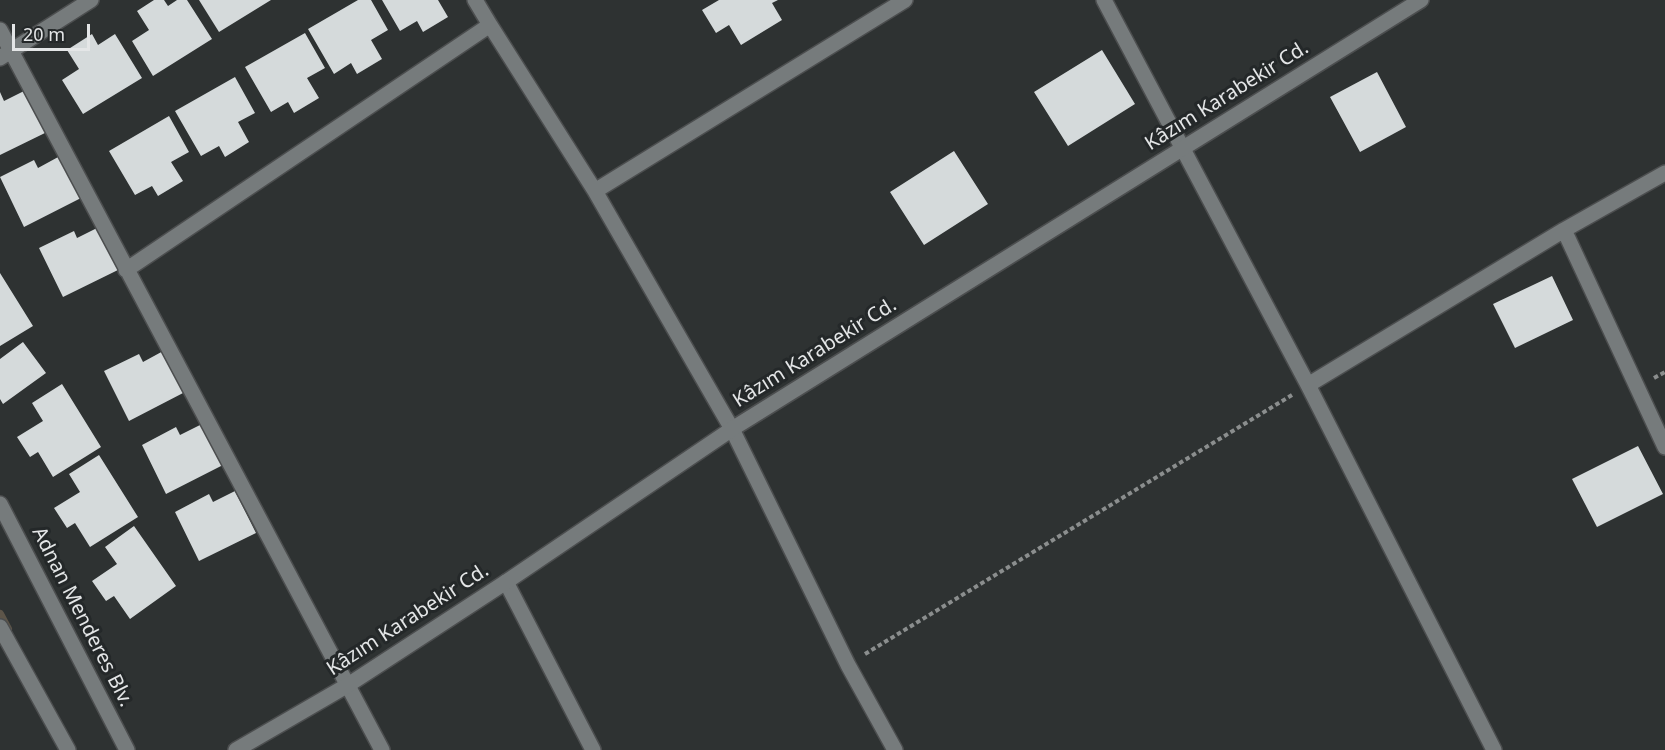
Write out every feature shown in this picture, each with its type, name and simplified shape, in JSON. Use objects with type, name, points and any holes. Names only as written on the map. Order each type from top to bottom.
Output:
[{"type":"street","points":[[6,54],[91,0]]},
{"type":"street","points":[[475,0],[595,191],[732,429],[848,665],[895,750]]},
{"type":"street","points":[[595,191],[905,0]]},
{"type":"street","points":[[1104,0],[1308,385],[1494,750]]},
{"type":"street","name":"Kâzım Karabekir Cd.","points":[[236,750],[348,685],[506,582],[732,429],[1421,0]]},
{"type":"street","points":[[126,270],[490,25]]},
{"type":"street","points":[[0,30],[6,54],[126,270],[382,750]]},
{"type":"street","points":[[1308,385],[1564,230],[1665,173]]},
{"type":"street","points":[[1564,230],[1665,447]]},
{"type":"street","name":"Adnan Menderes Blv.","points":[[0,504],[127,750]]},
{"type":"street","points":[[506,582],[593,750]]},
{"type":"street","points":[[0,627],[68,750]]},
{"type":"path","points":[[848,665],[1308,385]]},
{"type":"building","points":[[154,0],[164,0],[168,6],[177,0],[187,0],[212,39],[153,76],[132,41],[149,30],[137,11]]},
{"type":"building","points":[[199,0],[271,0],[219,32]]},
{"type":"building","points":[[358,0],[371,0],[388,30],[371,40],[382,59],[357,74],[351,63],[334,74],[308,29]]},
{"type":"building","points":[[382,0],[438,0],[448,17],[423,32],[417,21],[400,31]]},
{"type":"building","points":[[719,0],[778,0],[772,3],[782,20],[741,45],[729,25],[716,33],[702,10]]},
{"type":"building","points":[[305,33],[325,68],[307,78],[319,98],[294,113],[288,102],[271,112],[245,67]]},
{"type":"building","points":[[92,34],[98,45],[115,34],[142,78],[83,114],[62,80],[79,69],[67,50]]},
{"type":"building","points":[[1102,50],[1135,104],[1068,146],[1034,92]]},
{"type":"building","points":[[1377,72],[1406,127],[1360,152],[1330,97]]},
{"type":"building","points":[[235,77],[255,113],[238,122],[249,142],[225,157],[219,146],[201,156],[175,111]]},
{"type":"building","points":[[26,90],[47,132],[0,155],[0,92],[4,101]]},
{"type":"building","points":[[169,116],[189,152],[171,162],[183,181],[158,196],[152,186],[135,195],[109,151]]},
{"type":"building","points":[[954,151],[988,204],[924,245],[890,192]]},
{"type":"building","points":[[60,156],[81,198],[24,227],[0,177],[34,160],[38,168]]},
{"type":"building","points":[[99,227],[120,269],[63,297],[39,248],[74,231],[77,238]]},
{"type":"building","points":[[0,273],[33,326],[0,346]]},
{"type":"building","points":[[1552,276],[1573,320],[1515,348],[1493,304]]},
{"type":"building","points":[[23,342],[46,373],[3,404],[0,399],[0,359]]},
{"type":"building","points":[[165,350],[185,392],[129,421],[104,371],[139,354],[143,362]]},
{"type":"building","points":[[62,384],[101,447],[53,477],[38,452],[30,457],[17,437],[43,421],[32,403]]},
{"type":"building","points":[[202,424],[223,465],[166,494],[142,445],[176,427],[180,435]]},
{"type":"building","points":[[1638,446],[1663,494],[1597,527],[1572,479]]},
{"type":"building","points":[[99,455],[138,517],[90,547],[75,523],[67,528],[54,508],[80,492],[69,474]]},
{"type":"building","points":[[235,491],[256,533],[199,561],[175,512],[209,494],[213,502]]},
{"type":"building","points":[[134,526],[176,586],[130,619],[114,596],[106,601],[92,581],[117,564],[105,547]]},
{"type":"waterway","points":[[0,614],[8,629]]}]
